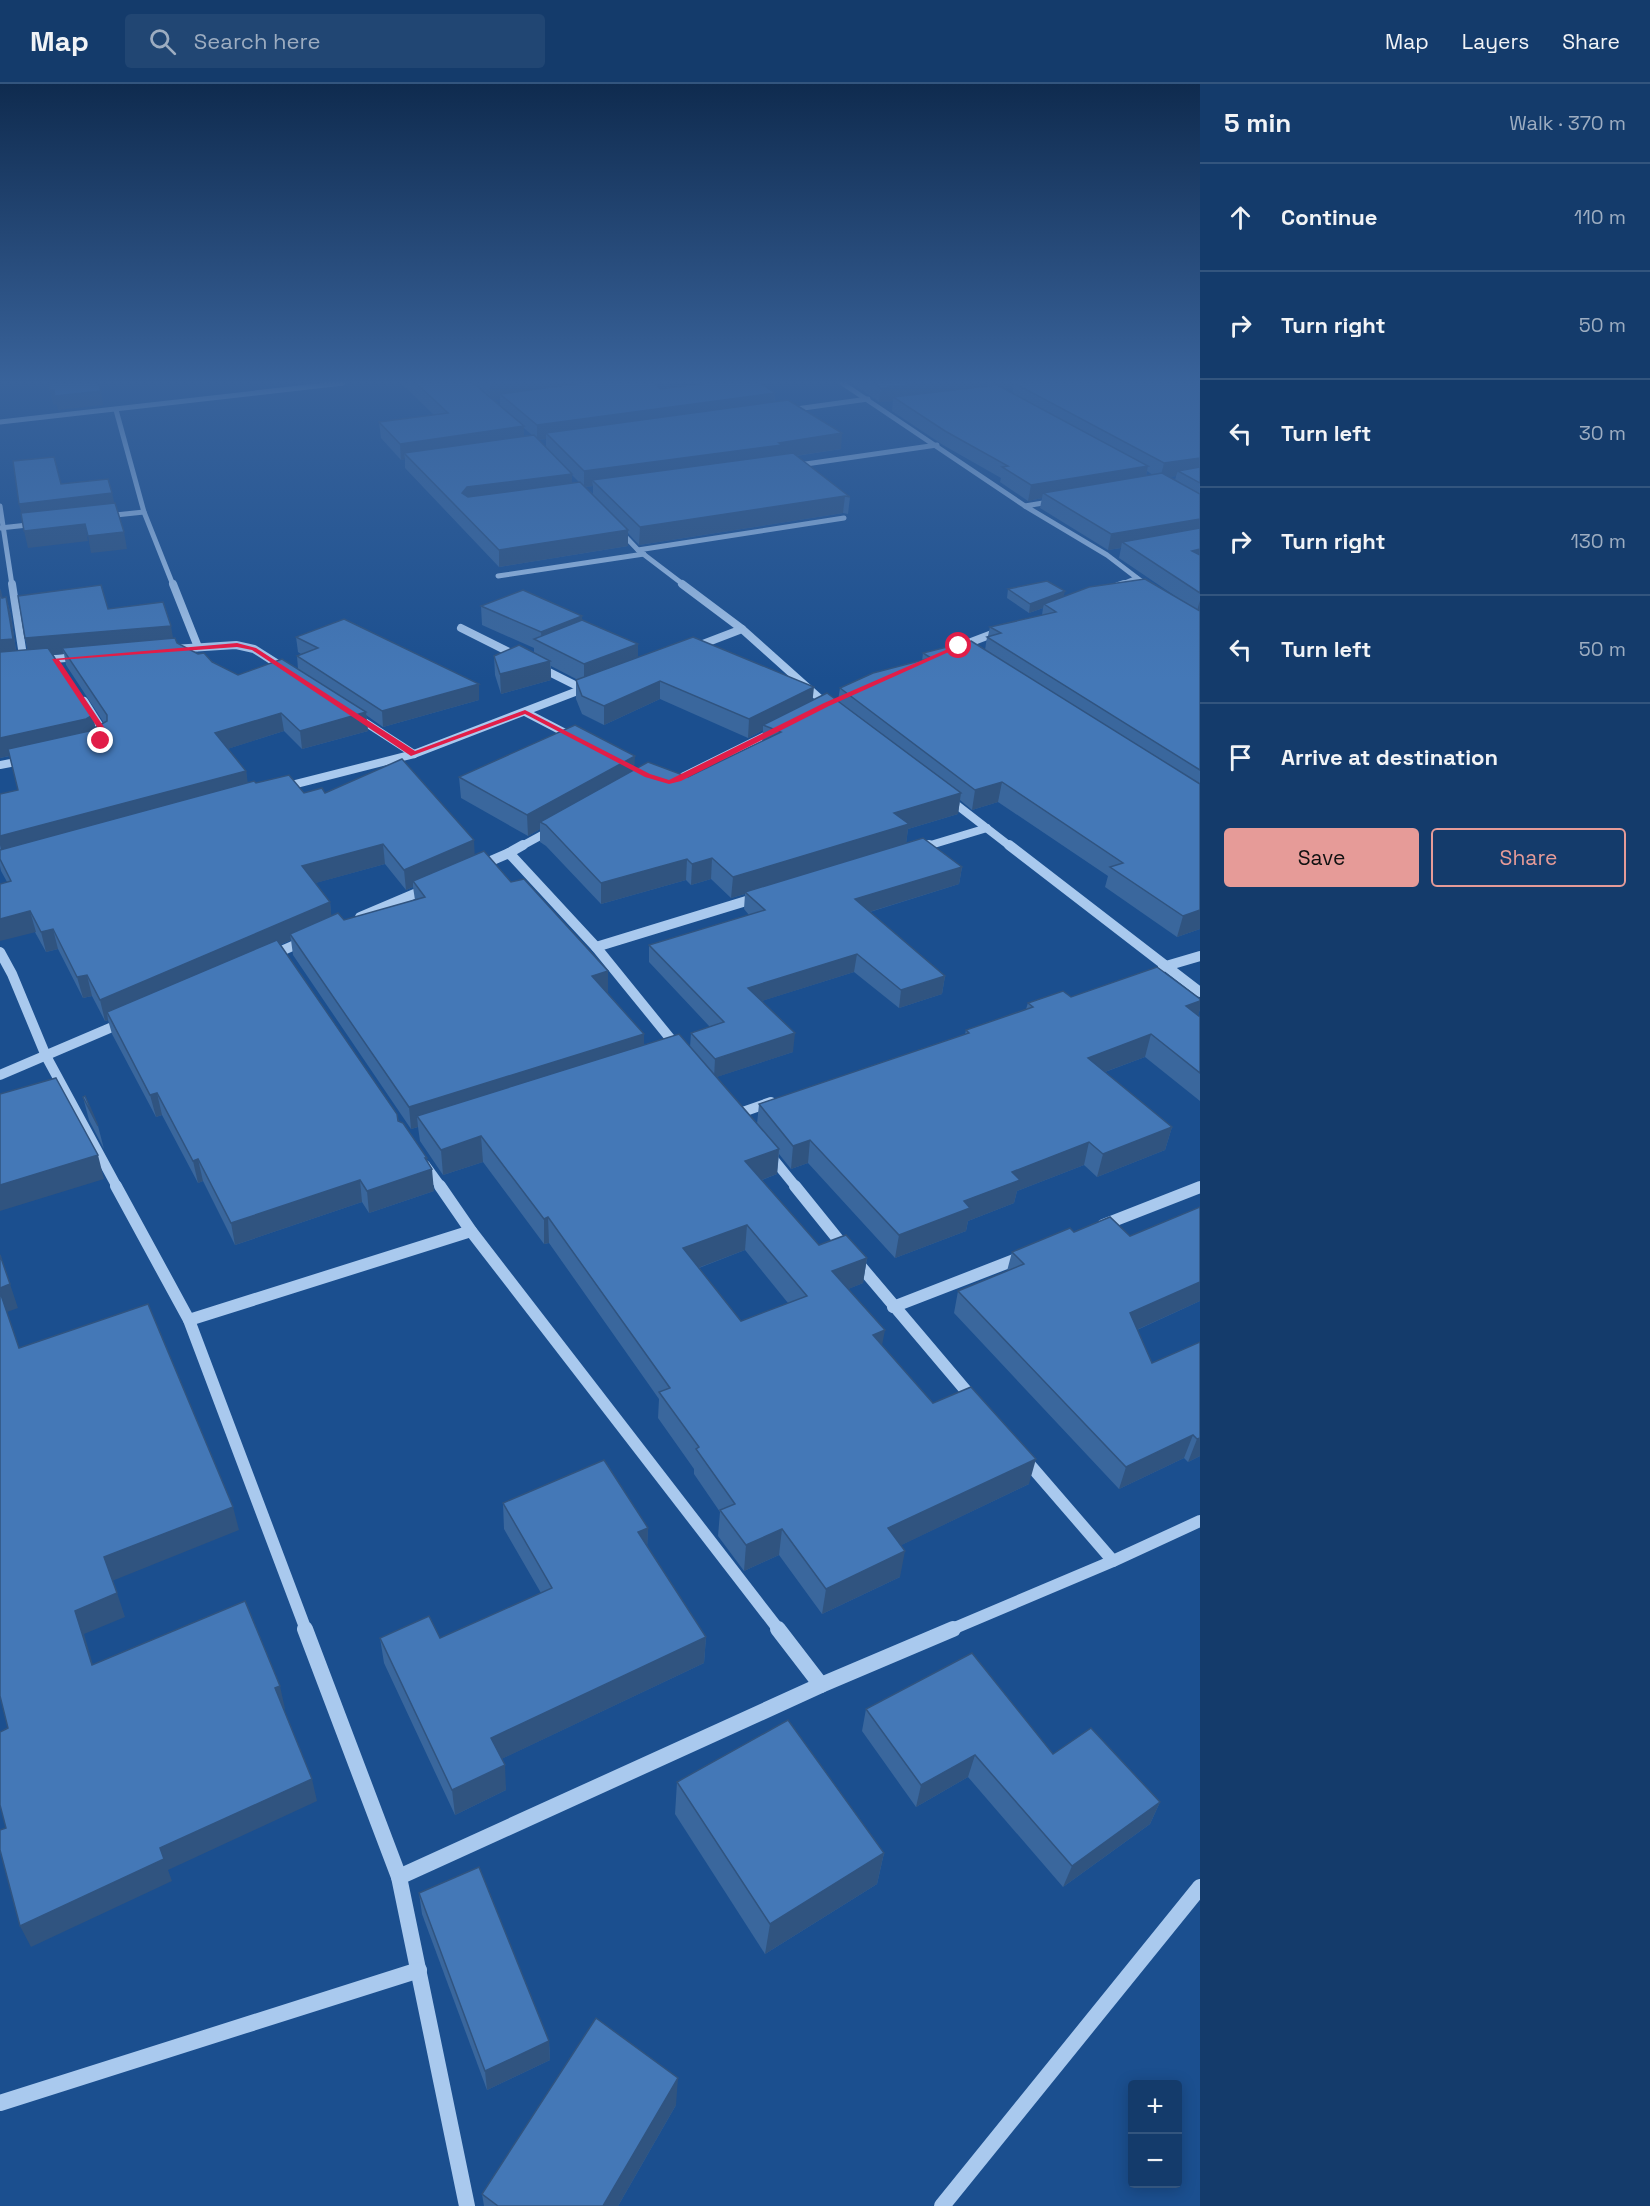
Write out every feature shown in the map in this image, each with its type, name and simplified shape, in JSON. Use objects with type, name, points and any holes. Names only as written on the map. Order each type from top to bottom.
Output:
[{"type":"street","points":[[136,482],[144,512],[198,647]]},
{"type":"street","points":[[990,482],[1025,506],[1107,555],[1157,591]]},
{"type":"street","points":[[1025,506],[1059,501]]},
{"type":"street","points":[[0,506],[20,663],[91,656]]},
{"type":"street","points":[[98,517],[144,512]]},
{"type":"street","points":[[498,576],[844,518]]},
{"type":"street","points":[[2,528],[51,522]]},
{"type":"street","points":[[614,526],[641,552],[742,629],[836,712]]},
{"type":"street","points":[[1107,555],[1118,552]]},
{"type":"street","points":[[1115,587],[1137,578]]},
{"type":"street","points":[[461,628],[522,659]]},
{"type":"street","points":[[690,649],[742,629]]},
{"type":"street","points":[[949,651],[1004,629]]},
{"type":"street","points":[[163,650],[237,645],[254,649],[294,675]]},
{"type":"street","points":[[959,646],[969,652]]},
{"type":"street","points":[[55,659],[61,668]]},
{"type":"street","points":[[532,664],[583,689]]},
{"type":"street","points":[[276,789],[414,754],[598,684]]},
{"type":"street","points":[[80,696],[105,733],[106,736],[101,741]]},
{"type":"street","points":[[816,710],[836,700]]},
{"type":"street","points":[[525,712],[586,744]]},
{"type":"street","points":[[354,715],[414,754]]},
{"type":"street","points":[[663,782],[678,780],[784,726]]},
{"type":"street","points":[[0,765],[35,758]]},
{"type":"street","points":[[940,792],[1200,992]]},
{"type":"street","points":[[465,872],[509,853],[558,826]]},
{"type":"street","points":[[909,852],[987,828]]},
{"type":"street","points":[[509,853],[596,947],[684,1055],[669,1054]]},
{"type":"street","points":[[346,923],[433,886]]},
{"type":"street","points":[[596,947],[764,896]]},
{"type":"street","points":[[260,960],[285,956],[314,937]]},
{"type":"street","points":[[0,952],[12,974],[46,1056],[189,1320],[399,1877],[467,2206]]},
{"type":"street","points":[[1155,970],[1200,956]]},
{"type":"street","points":[[0,1075],[132,1018]]},
{"type":"street","points":[[745,1123],[734,1110],[782,1099]]},
{"type":"street","points":[[759,1142],[893,1307],[980,1407]]},
{"type":"street","points":[[419,1156],[471,1231],[821,1685]]},
{"type":"street","points":[[1090,1230],[1200,1187]]},
{"type":"street","points":[[189,1320],[471,1231]]},
{"type":"street","points":[[893,1307],[1036,1251]]},
{"type":"street","points":[[1019,1452],[1113,1561]]},
{"type":"street","points":[[399,1877],[821,1685],[1113,1561],[1200,1521]]},
{"type":"street","points":[[942,2206],[1200,1887]]},
{"type":"street","points":[[0,2103],[419,1970]]},
{"type":"building","points":[[16,482],[60,482],[61,484],[109,482],[112,493],[19,504]]},
{"type":"building","points":[[432,482],[507,482],[467,487],[462,493],[468,497],[580,482],[628,530],[499,550]]},
{"type":"building","points":[[594,482],[831,482],[850,497],[845,496],[640,527]]},
{"type":"building","points":[[1026,482],[1049,482],[1031,485]]},
{"type":"building","points":[[1108,482],[1178,482],[1200,494],[1200,519],[1111,534],[1043,493]]},
{"type":"building","points":[[115,503],[124,532],[88,536],[85,524],[24,531],[21,513]]},
{"type":"building","points":[[1200,528],[1200,549],[1192,551],[1200,555],[1200,593],[1122,542]]},
{"type":"building","points":[[1145,579],[1200,611],[1200,770],[987,637],[1001,633],[990,627],[1056,612],[1044,604],[1089,587]]},
{"type":"building","points":[[1047,581],[1065,591],[1030,604],[1008,589]]},
{"type":"building","points":[[101,585],[108,609],[163,602],[171,626],[25,638],[18,596]]},
{"type":"building","points":[[0,590],[2,598],[6,597],[13,639],[0,640]]},
{"type":"building","points":[[523,590],[582,616],[541,632],[481,606]]},
{"type":"building","points":[[344,619],[479,684],[382,711],[297,656],[318,648],[296,637]]},
{"type":"building","points":[[582,620],[638,644],[584,664],[534,639]]},
{"type":"building","points":[[693,637],[814,687],[749,719],[660,681],[604,706],[582,696],[576,680]]},
{"type":"building","points":[[175,638],[177,643],[198,654],[204,653],[212,662],[238,675],[282,659],[366,712],[300,731],[281,713],[215,733],[246,771],[0,836],[0,794],[18,790],[8,749],[89,731],[107,721],[107,715],[62,648]]},
{"type":"building","points":[[971,641],[1200,784],[1200,910],[1183,916],[1110,867],[1123,863],[1002,782],[975,790],[840,688],[873,673],[931,658],[923,653]]},
{"type":"building","points":[[519,645],[550,661],[500,674],[494,656]]},
{"type":"building","points":[[48,648],[93,715],[86,719],[0,738],[0,652]]},
{"type":"building","points":[[827,693],[961,793],[894,813],[909,824],[733,877],[712,858],[692,864],[687,859],[601,883],[546,825],[540,822],[648,762],[688,777],[781,732],[763,725]]},
{"type":"building","points":[[575,725],[635,756],[527,815],[459,777]]},
{"type":"building","points":[[402,759],[474,840],[404,870],[383,844],[302,866],[330,902],[100,1000],[87,975],[77,977],[53,929],[41,932],[30,911],[0,919],[0,884],[11,881],[0,859],[0,850],[254,781],[256,783],[289,775],[304,793],[322,788],[325,793]]},
{"type":"building","points":[[923,838],[962,867],[855,899],[945,976],[901,990],[857,954],[748,988],[795,1033],[715,1059],[691,1033],[724,1022],[649,945],[765,910],[745,892]]},
{"type":"building","points":[[484,851],[511,882],[524,879],[608,971],[592,976],[644,1034],[409,1107],[290,934],[338,913],[344,920],[425,897],[413,881]]},
{"type":"building","points":[[277,940],[397,1114],[398,1121],[403,1123],[427,1158],[425,1158],[432,1169],[367,1191],[360,1180],[231,1223],[198,1159],[193,1161],[157,1093],[150,1095],[107,1012]]},
{"type":"building","points":[[1157,967],[1200,999],[1186,1006],[1200,1017],[1200,1073],[1151,1034],[1088,1058],[1172,1127],[1103,1154],[1089,1142],[1012,1172],[1020,1180],[964,1201],[970,1208],[899,1235],[810,1140],[793,1146],[759,1104],[969,1033],[966,1030],[1033,1007],[1028,1003],[1063,991],[1071,997]]},
{"type":"building","points":[[679,1034],[779,1149],[745,1161],[819,1245],[846,1235],[867,1258],[832,1271],[885,1330],[873,1335],[933,1403],[971,1387],[1036,1459],[888,1528],[905,1551],[826,1589],[782,1529],[746,1545],[720,1510],[735,1504],[696,1449],[699,1447],[659,1392],[670,1388],[548,1217],[544,1219],[481,1136],[441,1150],[417,1116]],"holes":[[[747,1225],[807,1296],[741,1321],[683,1248]]]},
{"type":"building","points":[[56,1078],[98,1155],[0,1185],[0,1094]]},
{"type":"building","points":[[85,1096],[98,1126],[83,1097]]},
{"type":"building","points":[[1200,1207],[1200,1282],[1130,1313],[1152,1363],[1200,1342],[1200,1438],[1197,1439],[1193,1435],[1126,1467],[958,1291],[1024,1264],[1012,1252],[1070,1228],[1074,1232],[1110,1217],[1130,1236]]},
{"type":"building","points":[[0,1255],[10,1284],[0,1288]]},
{"type":"building","points":[[0,1292],[19,1348],[148,1304],[233,1507],[104,1557],[117,1593],[75,1611],[92,1665],[245,1601],[280,1686],[275,1688],[312,1779],[160,1848],[164,1859],[20,1926],[0,1850],[0,1830],[6,1828],[0,1805],[0,1732],[8,1728],[0,1696]]},
{"type":"building","points":[[604,1460],[648,1528],[638,1532],[706,1637],[491,1738],[505,1765],[452,1790],[380,1638],[429,1616],[440,1638],[552,1588],[503,1503]]},
{"type":"building","points":[[972,1653],[1053,1754],[1091,1728],[1160,1802],[1072,1866],[975,1755],[921,1785],[866,1709]]},
{"type":"building","points":[[788,1720],[884,1853],[770,1924],[677,1782]]},
{"type":"building","points":[[479,1867],[549,2041],[485,2071],[419,1893]]},
{"type":"building","points":[[596,2018],[678,2078],[603,2206],[498,2206],[482,2194]]},
{"type":"route","points":[[101,741],[106,736],[105,733],[55,659],[237,645],[254,649],[414,754],[525,712],[647,776],[669,782],[678,780],[826,705],[959,646]]}]
